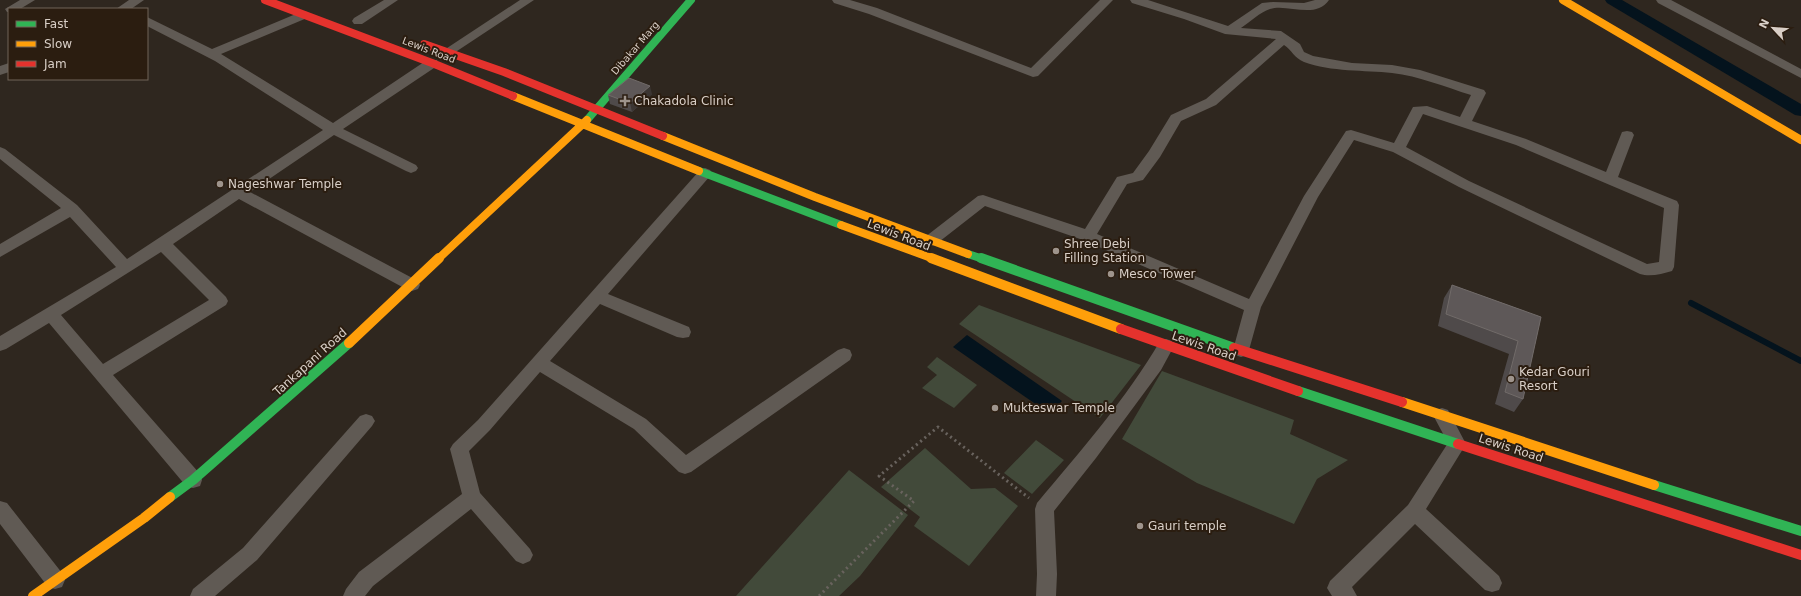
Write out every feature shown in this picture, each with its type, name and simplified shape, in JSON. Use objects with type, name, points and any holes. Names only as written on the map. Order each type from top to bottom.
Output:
[{"type":"main road","name":"Lewis Road","points":[[265,0],[432,63],[705,173],[907,251],[1166,346],[1457,444],[1801,555]]},
{"type":"main road","name":"Dibakar Marg","points":[[584,123],[691,0]]},
{"type":"main road","points":[[1563,0],[1801,140]]},
{"type":"main road","points":[[354,20],[371,26]]},
{"type":"main road","name":"Lewis Road","points":[[412,40],[504,72],[595,110],[930,241],[1241,350],[1625,476],[1801,531]]},
{"type":"main road","name":"Tankapani Road","points":[[33,596],[144,518],[193,480],[325,365],[584,123]]},
{"type":"street","points":[[14,8],[29,0]]},
{"type":"street","points":[[124,8],[138,0]]},
{"type":"street","points":[[354,20],[392,0]]},
{"type":"street","points":[[447,52],[528,0]]},
{"type":"street","points":[[838,0],[873,11],[1033,73],[1107,0]]},
{"type":"street","points":[[1136,0],[1188,16],[1229,31],[1277,34],[1296,47],[1299,54],[1309,59],[1352,66],[1392,69],[1420,74],[1479,93],[1464,123]]},
{"type":"street","points":[[1229,31],[1266,6],[1273,4],[1304,6],[1318,4],[1323,0]]},
{"type":"street","points":[[1662,0],[1801,74]]},
{"type":"street","points":[[212,54],[303,15]]},
{"type":"street","points":[[148,22],[212,54],[332,129],[411,168]]},
{"type":"street","points":[[1088,236],[1122,180],[1138,176],[1155,154],[1176,118],[1211,102],[1283,39]]},
{"type":"street","points":[[0,344],[126,268],[432,63]]},
{"type":"street","points":[[1241,350],[1252,307],[1311,196],[1351,134],[1398,149],[1464,184],[1646,270],[1666,267],[1672,205],[1521,142],[1427,110],[1418,110],[1398,149]]},
{"type":"street","points":[[1610,179],[1627,134]]},
{"type":"street","points":[[0,152],[72,209],[126,268]]},
{"type":"street","points":[[523,556],[472,497],[459,449],[484,425],[705,173]]},
{"type":"street","points":[[238,192],[412,285]]},
{"type":"street","points":[[930,241],[983,200],[1088,236],[1252,307]]},
{"type":"street","points":[[0,251],[72,209]]},
{"type":"street","points":[[102,373],[220,301],[162,243]]},
{"type":"street","points":[[597,296],[683,332]]},
{"type":"street","points":[[50,314],[193,480]]},
{"type":"street","points":[[1046,596],[1047,574],[1044,509],[1095,447],[1155,364],[1166,346]]},
{"type":"street","points":[[538,363],[640,424],[685,466],[844,355]]},
{"type":"street","points":[[1347,596],[1337,588],[1415,511],[1457,444],[1442,415]]},
{"type":"street","points":[[200,596],[250,554],[366,421]]},
{"type":"street","points":[[353,596],[366,580],[472,497]]},
{"type":"street","points":[[0,509],[55,580]]},
{"type":"street","points":[[1415,511],[1492,584]]},
{"type":"path","points":[[819,596],[914,501],[879,476],[938,428],[1044,509]]},
{"type":"green space","points":[[979,305],[1141,365],[1100,418],[959,324]]},
{"type":"green space","points":[[937,357],[977,385],[954,408],[922,388],[937,375],[927,367]]},
{"type":"green space","points":[[1162,371],[1294,420],[1290,434],[1348,460],[1317,479],[1294,524],[1197,483],[1122,439]]},
{"type":"green space","points":[[1036,440],[1064,460],[1032,494],[1004,473]]},
{"type":"green space","points":[[925,448],[971,489],[995,488],[1018,506],[969,566],[914,526],[920,517],[881,487]]},
{"type":"green space","points":[[849,470],[908,515],[860,576],[839,596],[736,596]]},
{"type":"water","points":[[967,335],[1062,401],[1050,414],[953,347]]},
{"type":"building","points":[[629,78],[650,86],[630,103],[608,95]]},
{"type":"building","points":[[1452,285],[1541,317],[1523,399],[1505,392],[1518,341],[1446,314]]},
{"type":"waterway","points":[[1612,0],[1801,111]]},
{"type":"waterway","points":[[1691,303],[1801,361]]},
{"type":"traffic: fast","points":[[587,120],[691,0]]},
{"type":"traffic: fast","points":[[699,171],[841,225]]},
{"type":"traffic: fast","points":[[968,254],[1234,348]]},
{"type":"traffic: fast","points":[[170,497],[193,480],[349,343]]},
{"type":"traffic: fast","points":[[1298,391],[1458,444]]},
{"type":"traffic: fast","points":[[1654,485],[1801,531]]},
{"type":"traffic: slow","points":[[1563,0],[1801,140]]},
{"type":"traffic: slow","points":[[513,96],[699,171]]},
{"type":"traffic: slow","points":[[349,343],[587,120]]},
{"type":"traffic: slow","points":[[663,136],[815,197],[968,254]]},
{"type":"traffic: slow","points":[[841,225],[1121,329]]},
{"type":"traffic: slow","points":[[1402,402],[1654,485]]},
{"type":"traffic: slow","points":[[33,596],[144,518],[170,497]]},
{"type":"traffic: jam","points":[[265,0],[432,63],[513,96]]},
{"type":"traffic: jam","points":[[424,44],[504,72],[663,136]]},
{"type":"traffic: jam","points":[[1121,329],[1298,391]]},
{"type":"traffic: jam","points":[[1234,348],[1402,402]]},
{"type":"traffic: jam","points":[[1458,444],[1801,555]]},
{"type":"place","name":"Chakadola Clinic","points":[[625,101]]},
{"type":"place","name":"Nageshwar Temple","points":[[220,184]]},
{"type":"place","name":"Shree Debi Filling Station","points":[[1056,251]]},
{"type":"place","name":"Mesco Tower","points":[[1111,274]]},
{"type":"place","name":"Kedar Gouri Resort","points":[[1511,379]]},
{"type":"place","name":"Mukteswar Temple","points":[[995,408]]},
{"type":"place","name":"Gauri temple","points":[[1140,526]]}]
